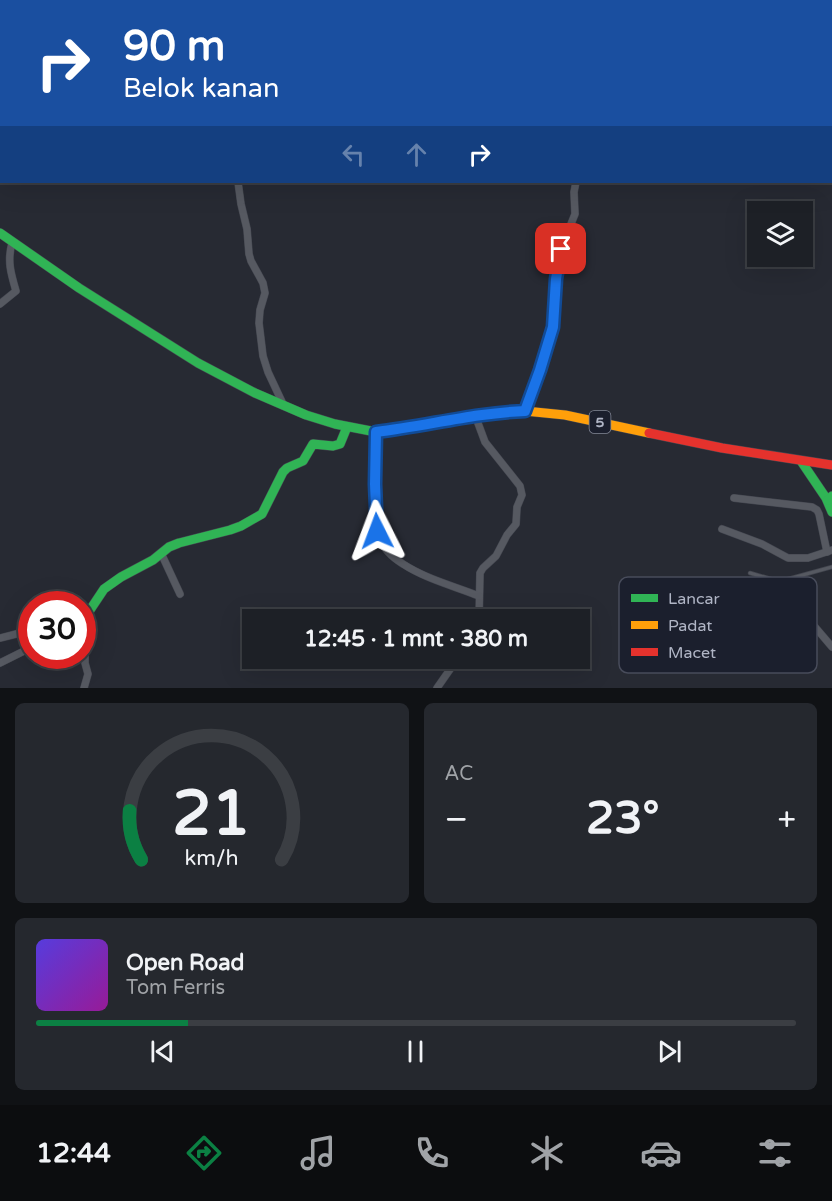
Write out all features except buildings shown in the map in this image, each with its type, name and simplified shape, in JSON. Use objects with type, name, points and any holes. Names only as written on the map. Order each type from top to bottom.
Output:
[{"type":"main road","name":"5","points":[[0,233],[12,243],[226,379],[306,415],[347,427],[367,431],[399,429],[475,415],[525,411],[594,421],[722,448],[832,465]]},
{"type":"main road","points":[[96,601],[104,589],[172,544],[236,528],[259,516],[285,470],[303,461],[313,444],[334,447],[340,444],[347,427]]},
{"type":"main road","points":[[801,461],[810,477],[830,498],[832,512]]},
{"type":"street","points":[[238,183],[247,229],[249,254],[263,283],[265,293],[259,323],[263,356],[284,406]]},
{"type":"street","points":[[525,411],[553,327],[558,265],[561,249],[575,214],[576,183]]},
{"type":"street","points":[[0,304],[16,291],[9,266],[9,252],[12,243]]},
{"type":"street","points":[[475,415],[485,442],[520,486],[522,494],[517,507],[515,526],[507,535],[496,556],[481,570],[479,609]]},
{"type":"street","points":[[367,431],[375,484],[376,525],[381,543],[394,558],[419,573],[479,596]]},
{"type":"street","points":[[722,529],[762,544],[788,558],[808,558],[830,551],[819,514],[812,507],[734,498]]},
{"type":"street","points":[[161,553],[180,594]]},
{"type":"street","points":[[817,629],[832,647]]},
{"type":"street","points":[[0,638],[18,633]]},
{"type":"street","points":[[0,663],[18,654]]},
{"type":"street","points":[[84,688],[88,674],[87,669]]},
{"type":"street","points":[[437,688],[450,669]]},
{"type":"lane","points":[[796,577],[832,567]]},
{"type":"lane","points":[[750,573],[764,577]]},
{"type":"traffic: fast","points":[[0,233],[79,288],[198,363],[255,393],[306,415],[335,424],[376,432],[389,430]]},
{"type":"traffic: fast","points":[[96,601],[104,589],[153,560],[169,547],[230,530],[262,514],[283,472],[303,461],[313,444],[333,446],[340,444],[347,427]]},
{"type":"traffic: fast","points":[[801,461],[826,498],[832,512]]},
{"type":"traffic: fast","points":[[828,500],[832,496]]},
{"type":"traffic: slow","points":[[389,430],[475,415],[525,411],[565,415],[649,433]]},
{"type":"traffic: jam","points":[[649,433],[722,448],[832,465]]},
{"type":"route","points":[[377,531],[376,432],[475,415],[525,411],[553,327],[556,279],[561,249]]}]
